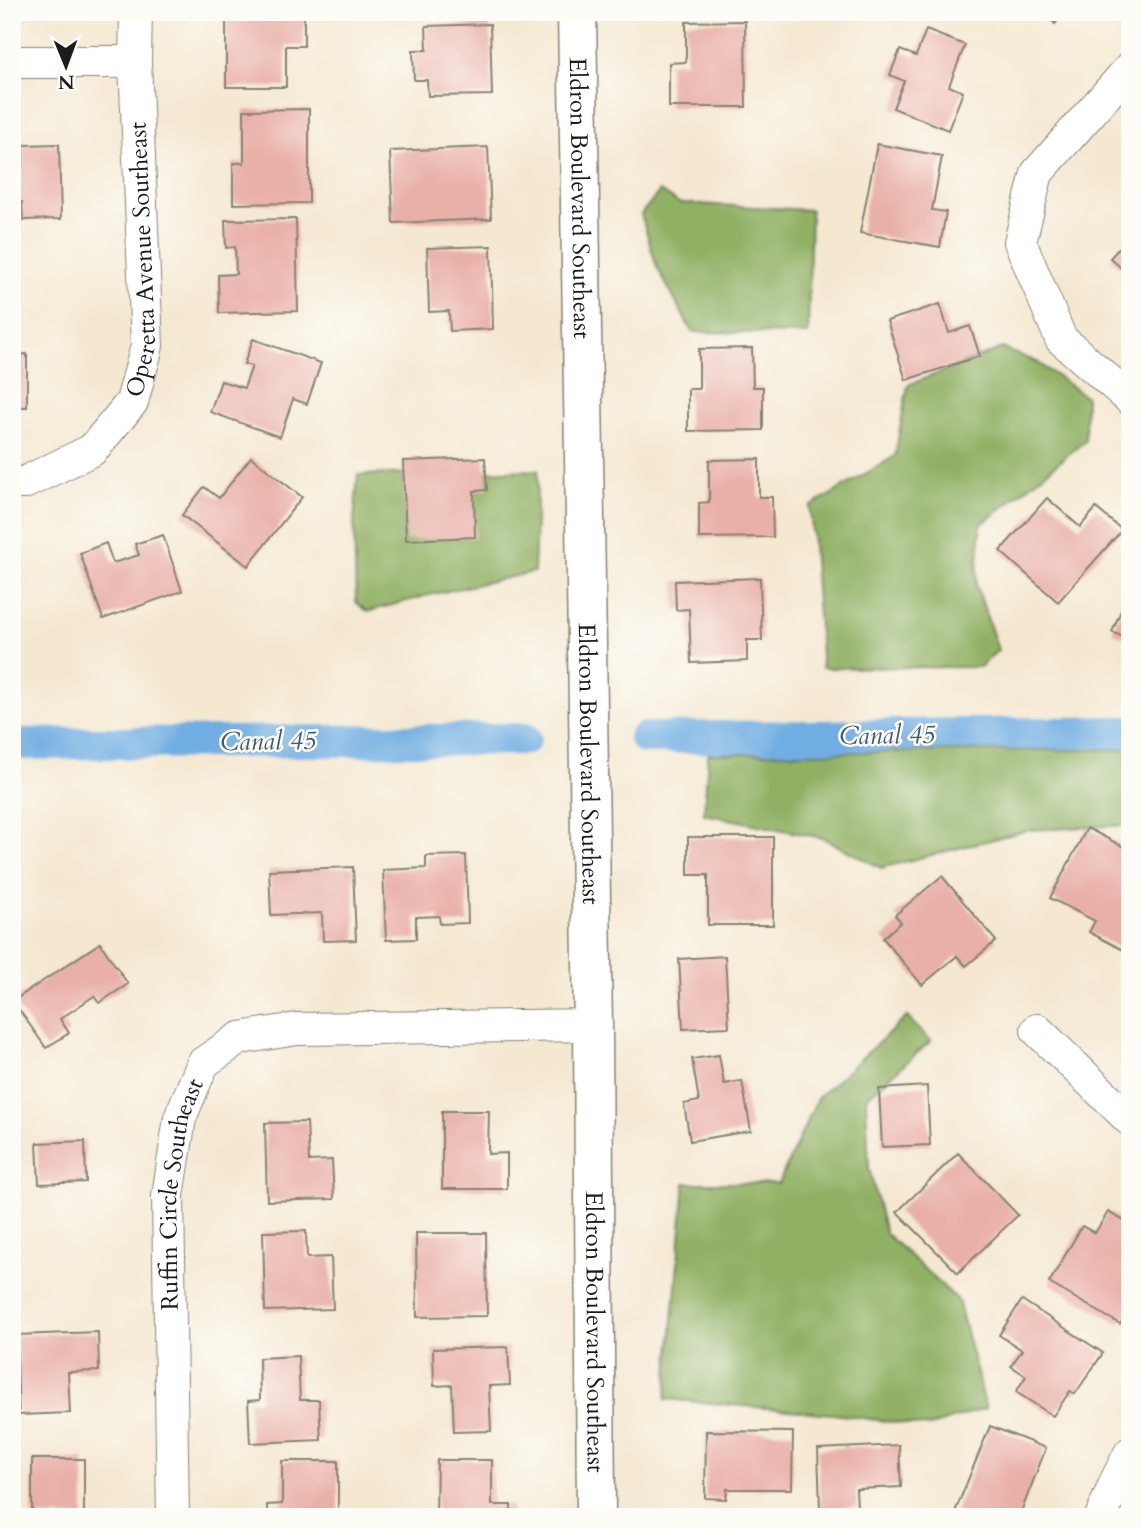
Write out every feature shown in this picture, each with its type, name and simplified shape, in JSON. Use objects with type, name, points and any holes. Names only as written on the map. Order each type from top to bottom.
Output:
[{"type":"street","name":"Operetta Avenue Southeast","points":[[12,483],[24,483],[92,450],[132,402],[147,346],[135,62],[136,12]]},
{"type":"street","name":"Eldron Boulevard Southeast","points":[[577,12],[593,1025],[596,1517]]},
{"type":"street","points":[[12,62],[135,62]]},
{"type":"street","points":[[1130,68],[1037,173],[1020,242],[1061,339],[1130,399]]},
{"type":"street","name":"Ruffin Circle Southeast","points":[[173,1517],[168,1196],[180,1118],[203,1063],[240,1038],[296,1029],[593,1025]]},
{"type":"street","points":[[1037,1030],[1130,1120]]},
{"type":"street","points":[[1101,1517],[1130,1453]]},
{"type":"green space","points":[[660,191],[679,203],[811,210],[808,334],[692,332],[657,267],[641,214]]},
{"type":"green space","points":[[1002,348],[1037,362],[1086,397],[1085,441],[981,525],[976,584],[998,650],[980,667],[822,668],[810,507],[895,456],[908,385]]},
{"type":"green space","points":[[538,470],[534,572],[367,612],[356,602],[354,521],[358,475]]},
{"type":"green space","points":[[1130,749],[1130,825],[1029,830],[881,868],[823,838],[704,814],[708,754]]},
{"type":"green space","points":[[907,1017],[931,1041],[866,1098],[869,1168],[885,1233],[958,1300],[986,1408],[928,1427],[833,1414],[666,1399],[685,1183],[779,1183],[818,1097]]},
{"type":"building","points":[[226,12],[304,12],[304,46],[286,46],[286,87],[226,87]]},
{"type":"building","points":[[1043,12],[1065,12],[1055,24]]},
{"type":"building","points":[[745,21],[746,107],[669,107],[669,63],[686,62],[686,22]]},
{"type":"building","points":[[490,24],[492,95],[428,96],[427,80],[414,80],[413,50],[427,50],[426,26]]},
{"type":"building","points":[[926,30],[965,45],[949,86],[963,92],[948,130],[893,108],[904,81],[890,75],[900,50],[916,56]]},
{"type":"building","points":[[309,109],[309,203],[233,204],[233,163],[244,163],[244,110]]},
{"type":"building","points":[[59,144],[61,219],[23,220],[22,202],[12,202],[12,164],[23,164],[23,145]]},
{"type":"building","points":[[877,144],[942,156],[932,210],[946,212],[940,247],[860,233]]},
{"type":"building","points":[[488,147],[491,219],[393,223],[390,151]]},
{"type":"building","points":[[296,219],[298,311],[219,313],[218,275],[236,274],[235,247],[226,248],[225,220]]},
{"type":"building","points":[[1130,236],[1130,276],[1110,258]]},
{"type":"building","points":[[491,246],[493,329],[450,331],[449,311],[429,312],[427,248]]},
{"type":"building","points":[[940,304],[949,333],[970,326],[980,356],[906,380],[887,321]]},
{"type":"building","points":[[253,339],[321,363],[307,404],[293,399],[280,437],[210,412],[221,381],[244,388],[252,366],[244,364]]},
{"type":"building","points":[[752,348],[753,387],[763,387],[763,430],[688,431],[688,389],[699,389],[699,349]]},
{"type":"building","points":[[27,354],[27,407],[12,407],[12,355]]},
{"type":"building","points":[[251,457],[302,497],[248,566],[182,515],[204,487],[219,498]]},
{"type":"building","points":[[485,458],[487,490],[474,491],[475,537],[406,540],[403,461]]},
{"type":"building","points":[[759,459],[759,497],[772,497],[773,537],[699,538],[699,503],[709,502],[709,460]]},
{"type":"building","points":[[1047,498],[1080,527],[1096,508],[1122,530],[1058,602],[1000,551]]},
{"type":"building","points":[[163,535],[182,591],[103,619],[80,553],[106,543],[113,563],[139,555],[135,544]]},
{"type":"building","points":[[760,578],[762,640],[747,640],[747,661],[691,663],[689,609],[676,610],[675,581]]},
{"type":"building","points":[[1130,589],[1130,640],[1112,632]]},
{"type":"building","points":[[1087,828],[1130,850],[1130,936],[1123,950],[1089,932],[1095,921],[1050,898]]},
{"type":"building","points":[[688,837],[773,837],[773,925],[708,925],[708,875],[688,875]]},
{"type":"building","points":[[466,855],[468,923],[440,924],[439,916],[416,917],[416,939],[386,940],[383,870],[426,868],[426,856]]},
{"type":"building","points":[[353,867],[356,940],[323,941],[322,913],[271,915],[269,870]]},
{"type":"building","points":[[942,876],[996,941],[966,966],[957,956],[922,985],[883,938],[901,922],[895,915]]},
{"type":"building","points":[[100,943],[128,984],[99,1003],[94,996],[60,1019],[69,1033],[46,1048],[13,1001]]},
{"type":"building","points":[[725,956],[729,1027],[683,1029],[679,959]]},
{"type":"building","points":[[719,1055],[724,1084],[742,1081],[751,1131],[690,1141],[684,1104],[699,1101],[692,1059]]},
{"type":"building","points":[[927,1086],[930,1145],[882,1147],[879,1089]]},
{"type":"building","points":[[442,1111],[489,1111],[488,1154],[507,1153],[507,1189],[442,1189]]},
{"type":"building","points":[[307,1122],[309,1161],[332,1160],[334,1199],[267,1201],[265,1123]]},
{"type":"building","points":[[85,1141],[86,1182],[39,1184],[37,1143]]},
{"type":"building","points":[[958,1153],[1018,1215],[958,1273],[897,1212]]},
{"type":"building","points":[[1108,1212],[1130,1224],[1130,1281],[1125,1289],[1130,1292],[1130,1308],[1120,1324],[1049,1283],[1082,1226],[1095,1233]]},
{"type":"building","points":[[306,1231],[307,1258],[331,1257],[333,1309],[265,1311],[263,1232]]},
{"type":"building","points":[[416,1233],[486,1233],[487,1316],[417,1317]]},
{"type":"building","points":[[1022,1300],[1103,1353],[1075,1394],[1070,1391],[1053,1416],[1016,1392],[1026,1376],[1011,1366],[1022,1350],[999,1335]]},
{"type":"building","points":[[98,1332],[99,1371],[68,1372],[70,1413],[19,1415],[16,1335]]},
{"type":"building","points":[[508,1347],[510,1385],[489,1386],[491,1431],[454,1432],[452,1385],[434,1386],[433,1349]]},
{"type":"building","points":[[298,1356],[300,1400],[319,1400],[321,1440],[250,1443],[248,1401],[260,1400],[259,1358]]},
{"type":"building","points":[[990,1426],[1046,1448],[1019,1517],[967,1517],[955,1512]]},
{"type":"building","points":[[706,1431],[793,1432],[792,1489],[727,1489],[726,1499],[705,1498]]},
{"type":"building","points":[[899,1445],[901,1487],[856,1489],[857,1507],[820,1509],[818,1449]]},
{"type":"building","points":[[32,1459],[84,1459],[84,1517],[32,1517]]},
{"type":"building","points":[[437,1460],[492,1460],[492,1505],[511,1505],[511,1517],[436,1517]]},
{"type":"building","points":[[282,1461],[338,1461],[338,1517],[267,1517],[267,1505],[282,1504]]},
{"type":"waterway","name":"Canal 45","points":[[645,738],[1130,732]]},
{"type":"waterway","name":"Canal 45","points":[[12,744],[525,739]]}]
